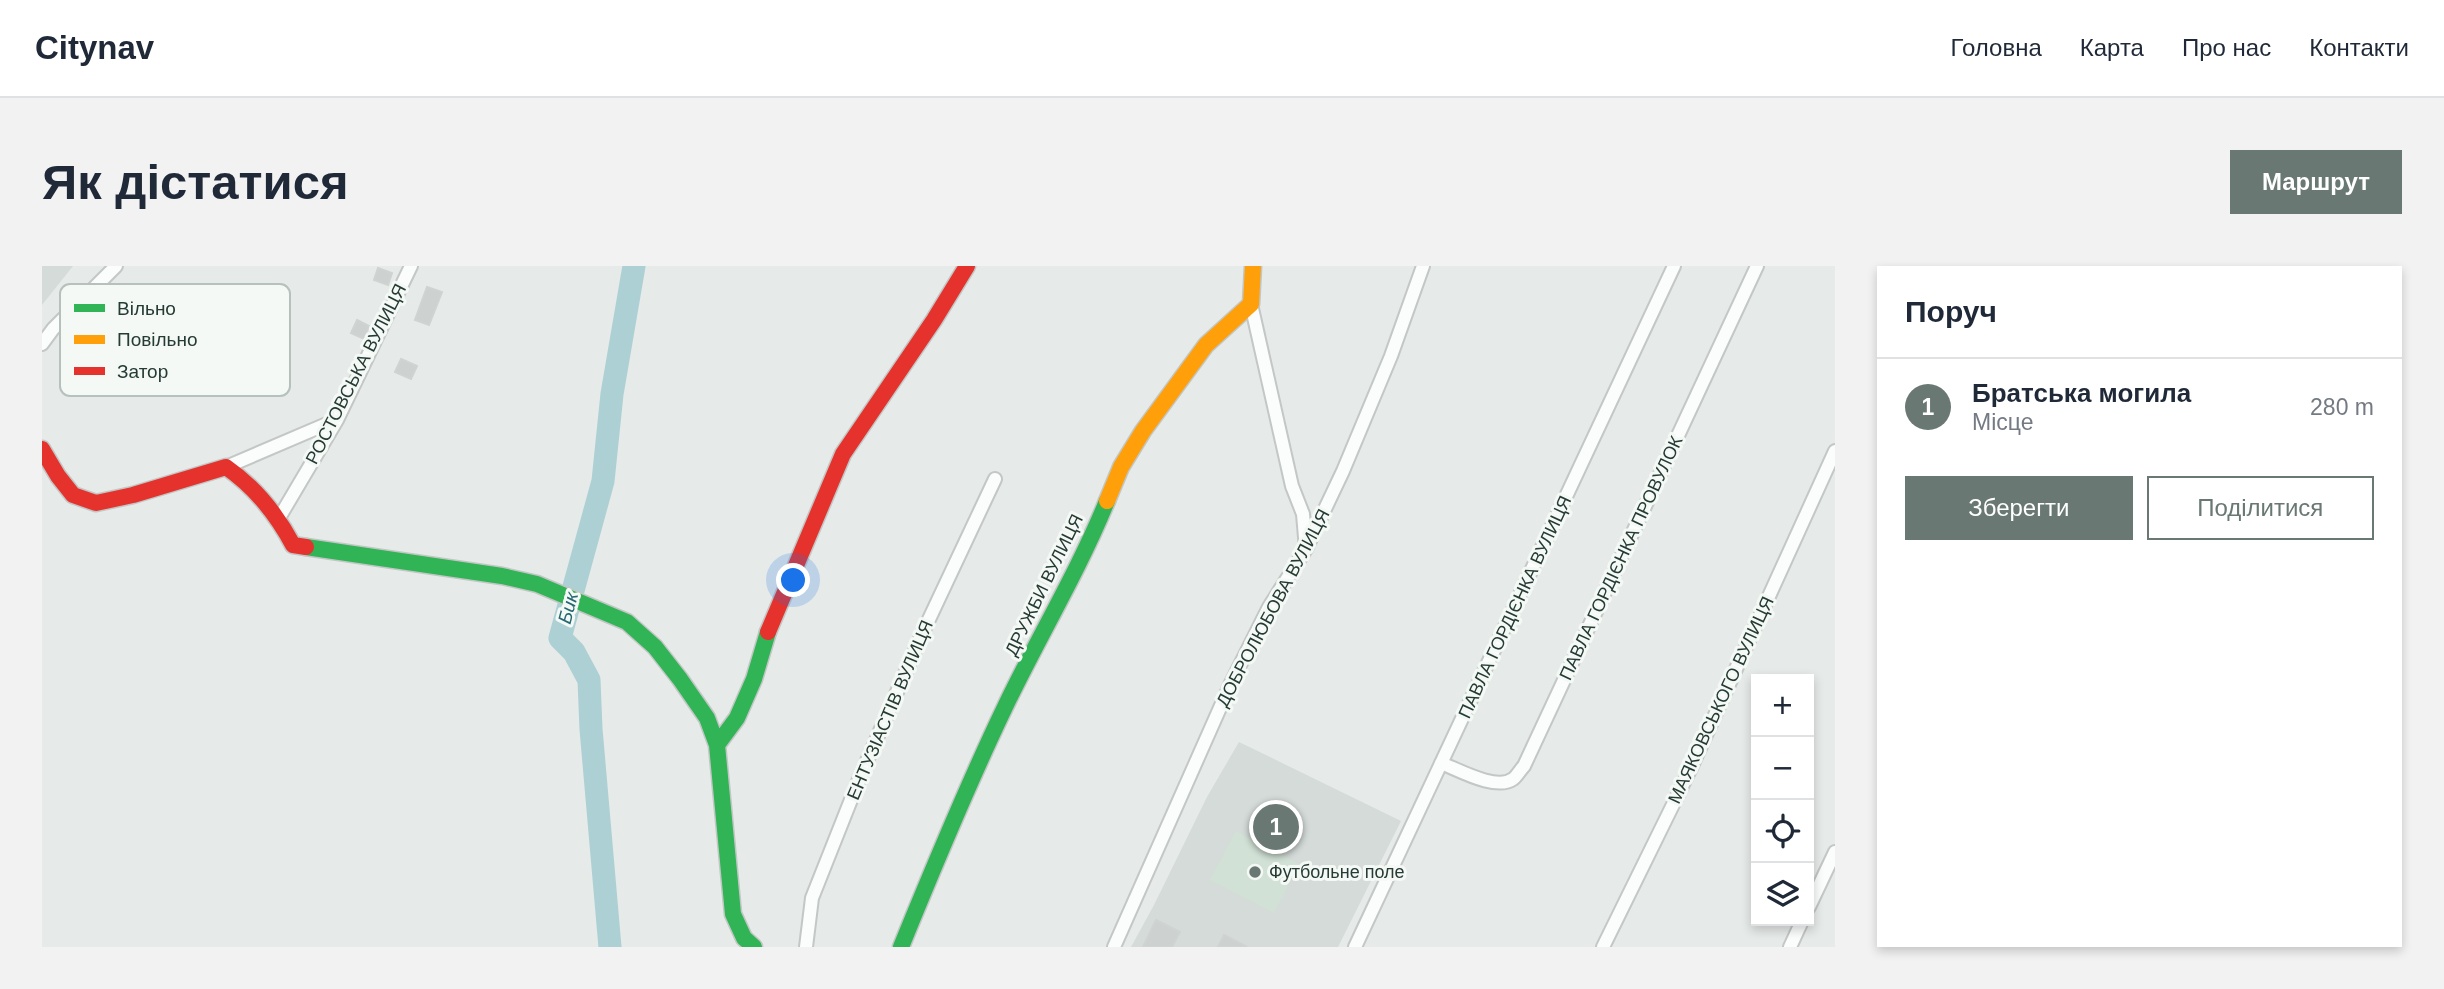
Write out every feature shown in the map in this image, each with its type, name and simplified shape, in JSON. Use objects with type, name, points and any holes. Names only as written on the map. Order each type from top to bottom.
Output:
[{"type":"street","points":[[98,284],[116,266]]},
{"type":"street","name":"РОСТОВСЬКА ВУЛИЦЯ","points":[[279,518],[337,420],[411,266]]},
{"type":"street","points":[[717,745],[737,718],[754,679],[771,621],[843,454],[934,320],[967,266]]},
{"type":"street","points":[[1253,266],[1251,304],[1292,486],[1303,514],[1306,549]]},
{"type":"street","name":"ДОБРОЛЮБОВА ВУЛИЦЯ","points":[[1114,947],[1231,683],[1269,607],[1306,549],[1343,471],[1376,394],[1423,266]]},
{"type":"street","name":"ПАВЛА ГОРДІЄНКА ВУЛИЦЯ","points":[[1355,947],[1674,266]]},
{"type":"street","name":"ПАВЛА ГОРДІЄНКА ПРОВУЛОК","points":[[1441,763],[1494,784],[1514,779],[1524,766],[1757,266]]},
{"type":"street","name":"ДРУЖБИ ВУЛИЦЯ","points":[[901,947],[962,797],[1006,704],[1093,536],[1121,467],[1143,431],[1206,345],[1251,304]]},
{"type":"street","points":[[42,344],[60,322]]},
{"type":"street","points":[[42,449],[73,495],[96,503],[145,492],[226,467],[337,420]]},
{"type":"street","name":"МАЯКОВСЬКОГО ВУЛИЦЯ","points":[[1603,947],[1691,768],[1835,451]]},
{"type":"street","points":[[226,467],[246,480],[279,518],[293,545],[502,576],[537,584],[627,622],[655,647],[708,718],[717,745],[733,914],[744,939],[754,947]]},
{"type":"street","name":"ЕНТУЗІАСТІВ ВУЛИЦЯ","points":[[806,947],[812,898],[860,777],[924,630],[995,480]]},
{"type":"street","points":[[1814,896],[1835,852]]},
{"type":"street","points":[[1790,947],[1800,926]]},
{"type":"shaded area","points":[[42,266],[73,266],[42,305]]},
{"type":"shaded area","points":[[1239,742],[1401,821],[1338,947],[1131,947],[1207,797]]},
{"type":"green space","name":"Футбольне поле","points":[[1236,831],[1299,864],[1274,913],[1210,880]]},
{"type":"building","points":[[378,268],[392,273],[388,285],[374,280]]},
{"type":"building","points":[[427,287],[442,292],[429,325],[415,320]]},
{"type":"building","points":[[357,320],[369,326],[364,339],[351,333]]},
{"type":"building","points":[[401,359],[417,366],[411,379],[395,372]]},
{"type":"building","points":[[1156,920],[1180,932],[1172,947],[1143,947]]},
{"type":"building","points":[[1224,935],[1247,947],[1218,947]]},
{"type":"waterway","name":"Бик","points":[[610,947],[589,680],[574,652],[560,638],[603,481],[612,394],[634,266]]},
{"type":"traffic: fast","points":[[901,947],[991,737],[1107,501]]},
{"type":"traffic: fast","points":[[306,547],[502,576],[537,584],[627,622],[655,647],[680,679],[707,718],[717,745]]},
{"type":"traffic: fast","points":[[754,947],[744,938],[733,914],[717,745],[737,718],[754,679],[768,632]]},
{"type":"traffic: slow","points":[[1107,501],[1121,467],[1143,431],[1206,345],[1251,304],[1253,266]]},
{"type":"traffic: jam","points":[[768,632],[843,454],[934,320],[967,266]]},
{"type":"traffic: jam","points":[[42,449],[73,495],[96,503],[133,495],[226,467],[264,502],[293,545],[306,547]]},
{"type":"place","name":"Братська могила","points":[[1276,827]]},
{"type":"place","name":"Футбольне поле","points":[[1255,872]]}]
